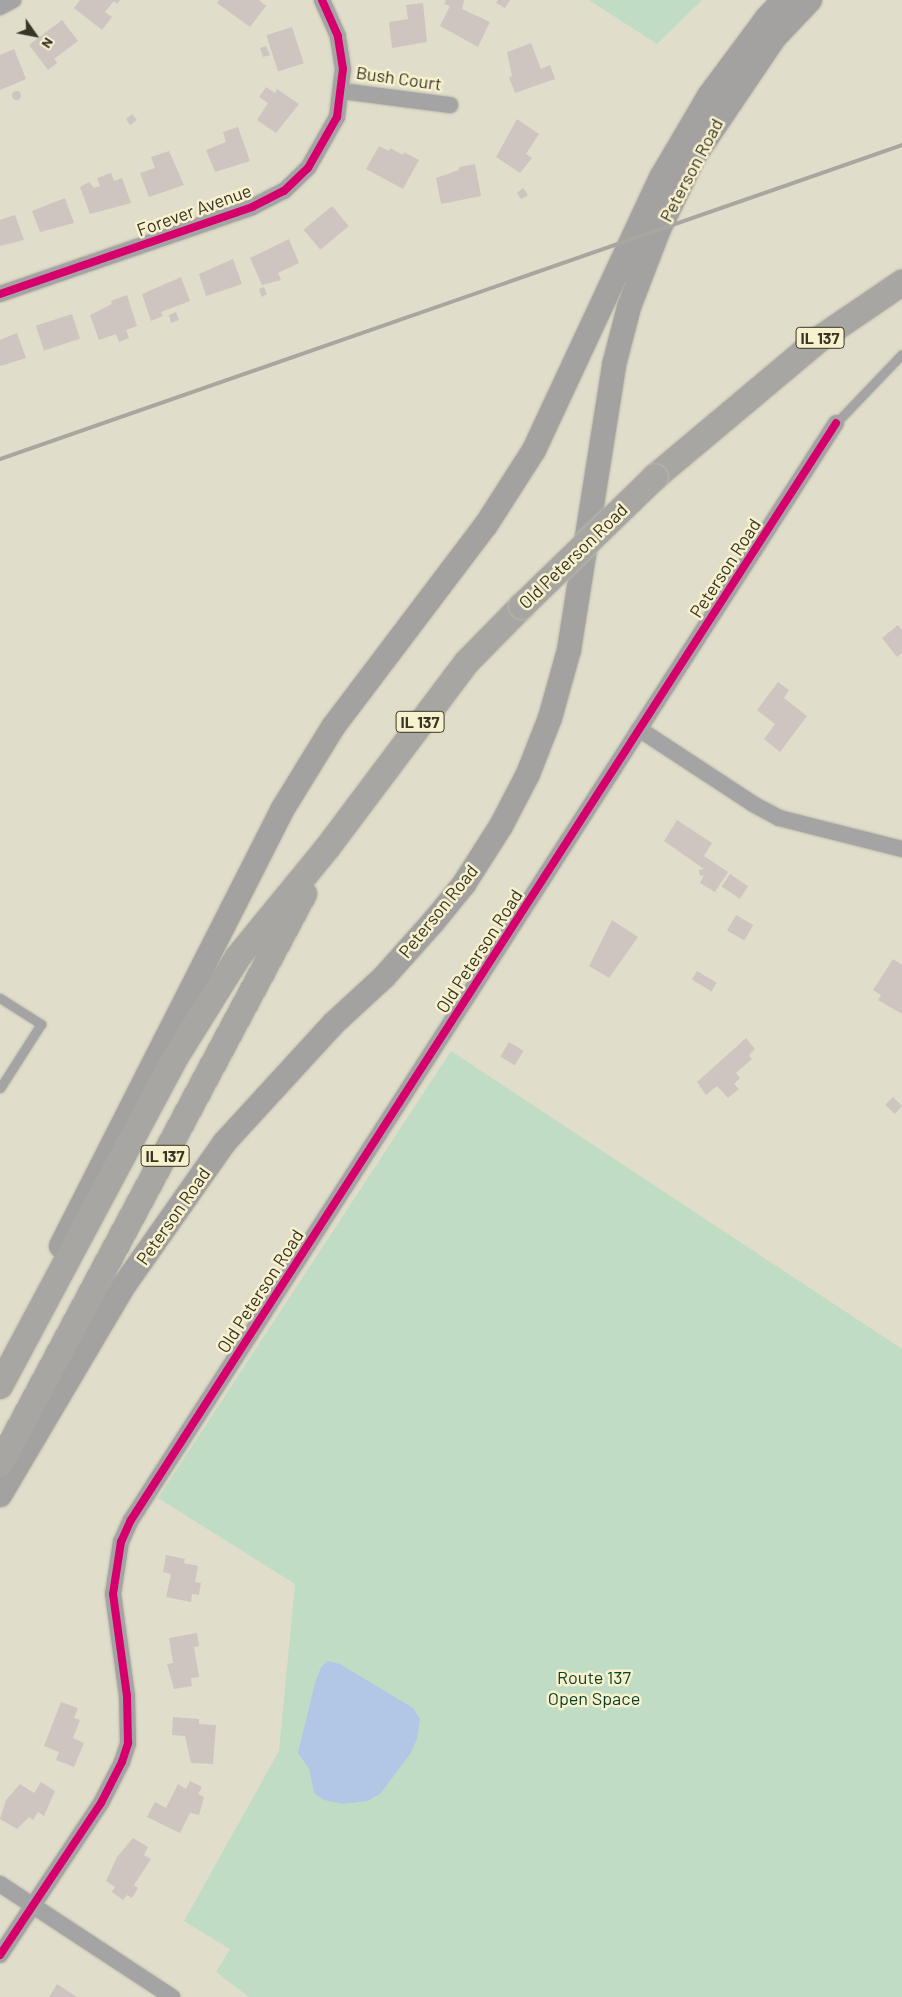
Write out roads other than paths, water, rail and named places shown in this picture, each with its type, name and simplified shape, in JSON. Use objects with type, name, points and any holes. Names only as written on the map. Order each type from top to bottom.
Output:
[{"type":"main road","name":"Peterson Road","points":[[0,1373],[282,810],[333,727],[486,525],[534,450],[662,176],[709,96],[767,18],[784,0]]},
{"type":"main road","name":"Peterson Road","points":[[0,1495],[125,1284],[224,1143],[280,1079],[384,977],[434,921],[464,884],[501,826],[528,774],[550,718],[568,650],[614,365],[630,307],[659,229],[695,155],[775,37],[810,0]]},
{"type":"main road","name":"Old Peterson Road","points":[[328,847],[467,662],[522,606],[655,477],[744,400],[818,340],[902,283]]},
{"type":"main road","name":"Peterson Road","points":[[0,1464],[328,847]]},
{"type":"main road","name":"IL 137","points":[[0,1386],[177,1055],[238,957],[328,847]]},
{"type":"street","points":[[0,7],[13,0]]},
{"type":"street","name":"Forever Avenue","points":[[0,294],[252,207],[284,191],[308,168],[328,137],[338,117],[343,69],[338,36],[322,0]]},
{"type":"street","name":"Bush Court","points":[[342,91],[450,105]]},
{"type":"street","name":"Peterson Road","points":[[640,729],[836,424]]},
{"type":"street","points":[[640,729],[753,804],[779,818],[902,849]]},
{"type":"street","name":"Old Peterson Road","points":[[0,1955],[109,1790],[128,1743],[127,1696],[113,1594],[121,1542],[131,1520],[640,729]]},
{"type":"street","points":[[0,1884],[172,1997]]},
{"type":"lane","points":[[836,424],[902,354]]},
{"type":"lane","points":[[0,998],[41,1024],[0,1088]]},
{"type":"water","points":[[328,1661],[340,1664],[413,1708],[420,1719],[417,1739],[410,1754],[380,1794],[367,1801],[343,1804],[324,1800],[314,1793],[309,1769],[298,1753],[315,1683],[321,1667]]},
{"type":"railway","points":[[0,459],[902,145]]},
{"type":"park label","name":"Route 137 Open Space","points":[[594,1688]]}]
